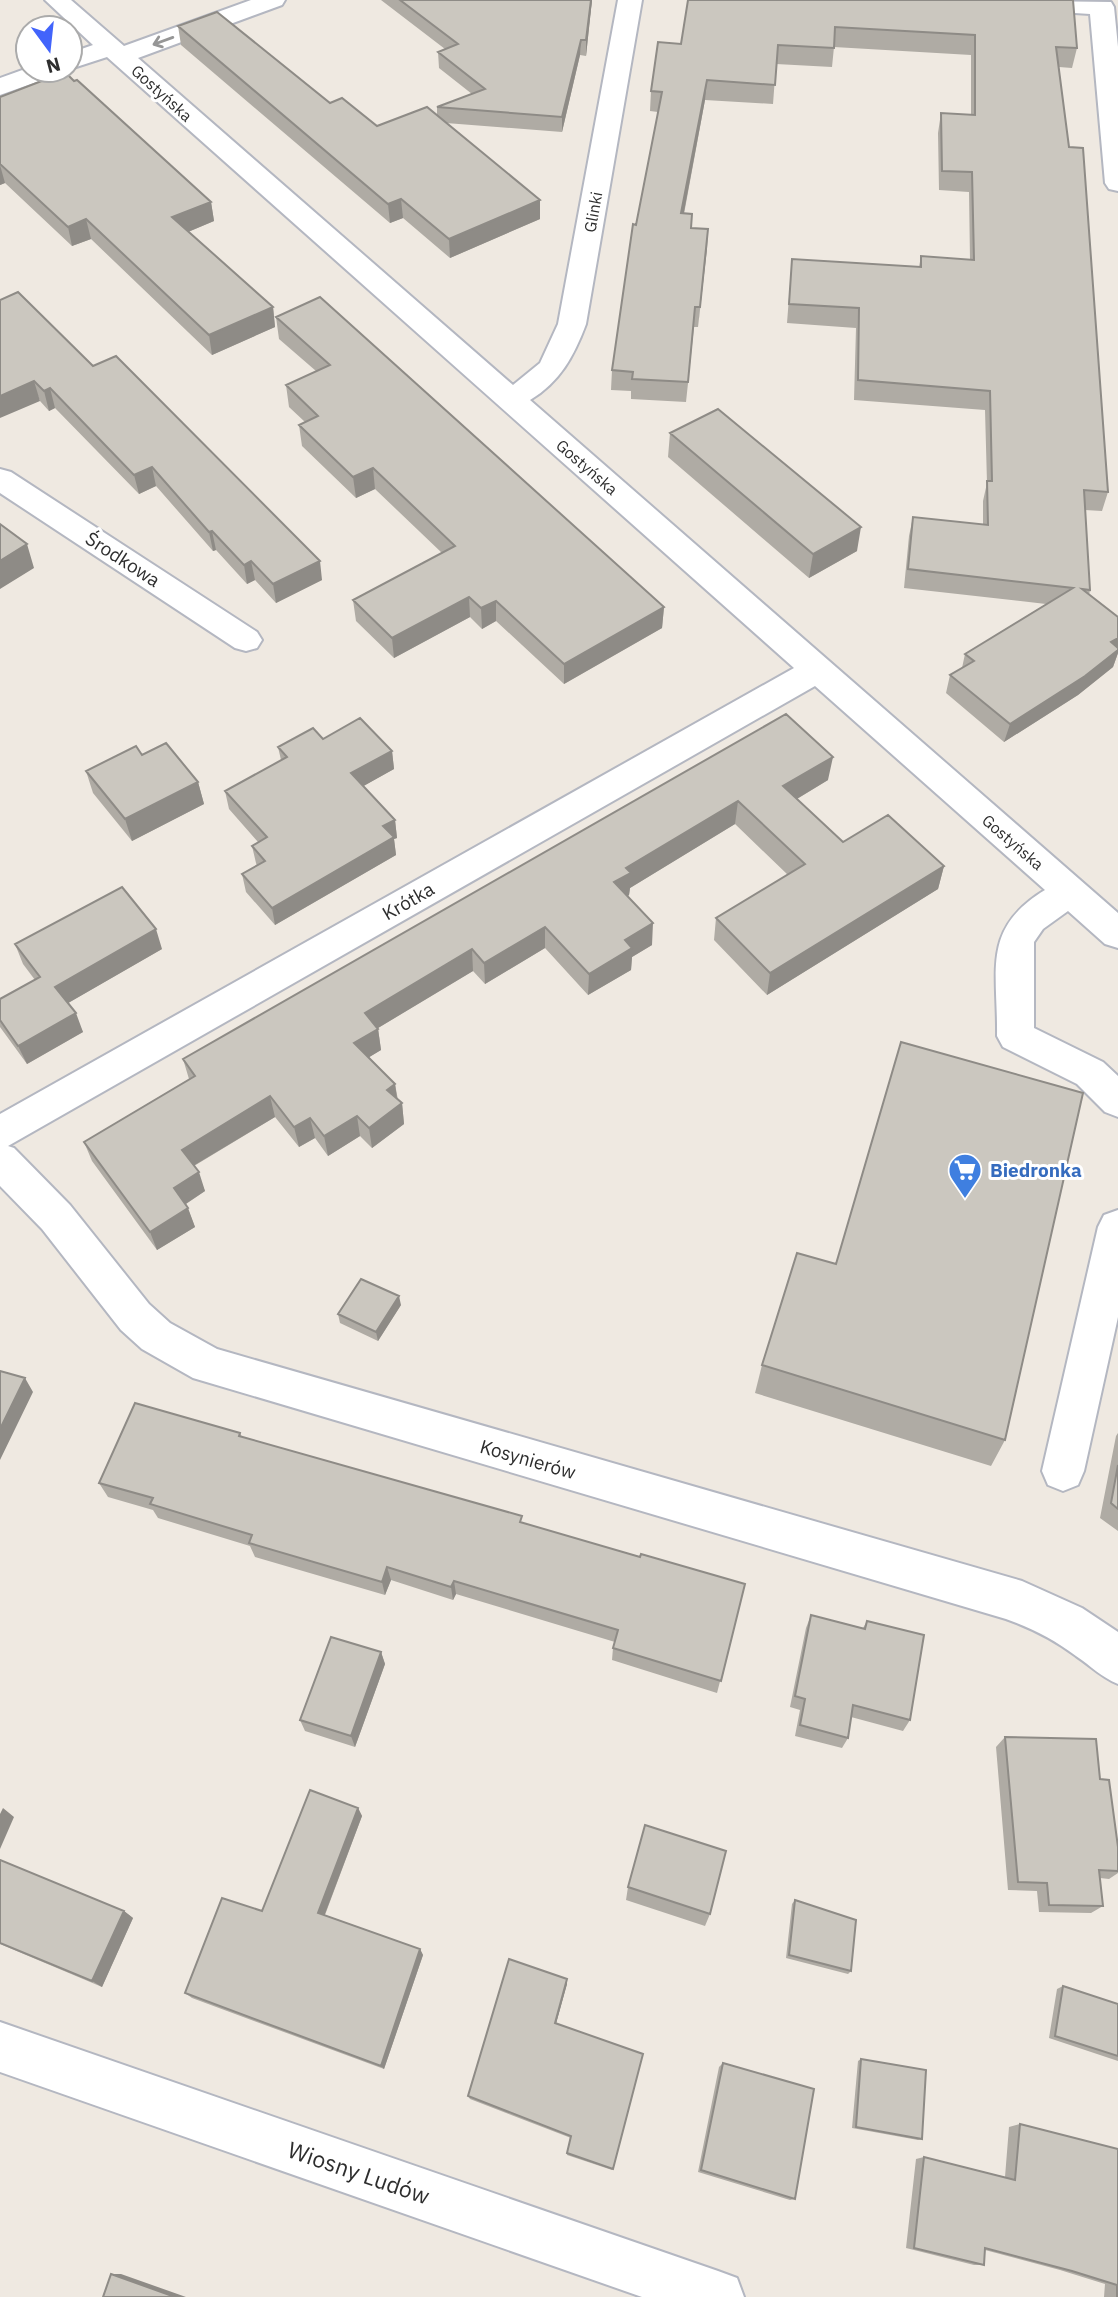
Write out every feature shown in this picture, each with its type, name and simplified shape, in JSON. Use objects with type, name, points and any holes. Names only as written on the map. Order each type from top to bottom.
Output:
[{"type":"street","name":"Gostyńska","points":[[57,0],[1118,934]]},
{"type":"street","points":[[84,58],[116,51],[273,0]]},
{"type":"street","name":"Glinki","points":[[509,399],[538,383],[545,376],[558,356],[572,324],[630,0]]},
{"type":"street","points":[[983,0],[1102,3],[1118,183]]},
{"type":"street","name":"Środkowa","points":[[0,478],[246,640]]},
{"type":"street","name":"Krótka","points":[[0,1133],[816,670]]},
{"type":"street","points":[[1070,892],[1025,923],[1019,931],[1016,942],[1016,1036],[1090,1073],[1118,1101]]},
{"type":"street","name":"Kosynierów","points":[[0,1160],[56,1217],[135,1317],[156,1336],[208,1365],[1006,1597],[1039,1608],[1071,1624],[1118,1662]]},
{"type":"street","points":[[1063,1471],[1118,1227]]},
{"type":"street","name":"Wiosny Ludów","points":[[0,2047],[718,2297]]},
{"type":"building","points":[[400,0],[591,0],[586,40],[581,40],[562,117],[437,107],[485,89],[438,52],[458,44]]},
{"type":"building","points":[[688,0],[1073,0],[1077,48],[1056,47],[1069,147],[1083,148],[1108,492],[1084,490],[1090,590],[1082,589],[1118,617],[1118,638],[1111,642],[1118,650],[1085,676],[1010,724],[950,675],[974,661],[965,654],[1073,588],[908,569],[913,517],[988,525],[987,481],[992,481],[990,391],[858,380],[859,308],[789,304],[792,259],[921,267],[921,256],[974,260],[972,172],[942,171],[941,113],[975,115],[975,35],[835,27],[834,48],[778,45],[775,85],[707,80],[681,213],[692,214],[691,228],[708,229],[700,307],[695,307],[688,382],[632,379],[633,372],[612,370],[633,224],[636,225],[662,92],[651,91],[658,42],[681,44]]},
{"type":"building","points":[[217,12],[330,103],[342,98],[377,126],[427,107],[540,200],[449,239],[401,199],[388,204],[178,26]]},
{"type":"building","points":[[34,84],[81,84],[211,202],[172,217],[273,307],[209,335],[86,219],[68,227],[0,164],[0,97]]},
{"type":"building","points":[[18,292],[93,366],[116,356],[320,561],[273,584],[251,561],[244,565],[212,531],[209,532],[152,467],[134,475],[50,388],[44,391],[34,381],[0,396],[0,300]]},
{"type":"building","points":[[320,297],[664,607],[564,664],[496,601],[481,608],[469,597],[392,638],[353,600],[455,546],[373,468],[353,477],[299,425],[318,416],[286,385],[330,365],[276,317]]},
{"type":"building","points":[[718,409],[861,527],[813,554],[670,433]]},
{"type":"building","points":[[0,524],[27,544],[0,561]]},
{"type":"building","points":[[786,714],[833,757],[783,786],[843,842],[888,815],[944,866],[770,973],[716,918],[805,864],[738,801],[626,868],[631,873],[614,882],[653,923],[625,940],[632,948],[589,974],[545,927],[484,963],[472,949],[365,1013],[378,1029],[354,1043],[395,1084],[387,1090],[402,1103],[369,1128],[357,1116],[324,1136],[310,1118],[294,1127],[270,1096],[182,1150],[199,1172],[174,1188],[188,1208],[150,1232],[84,1142],[195,1076],[183,1059]]},
{"type":"building","points":[[360,718],[392,751],[351,773],[395,820],[383,826],[394,837],[272,908],[242,874],[265,861],[252,846],[267,837],[225,791],[287,757],[278,747],[313,728],[323,739]]},
{"type":"building","points":[[166,743],[198,782],[125,819],[86,771],[136,746],[142,755]]},
{"type":"building","points":[[122,887],[156,929],[55,987],[76,1013],[18,1046],[0,1020],[0,999],[40,977],[15,944]]},
{"type":"building","points":[[901,1042],[1083,1093],[1005,1440],[762,1365],[797,1253],[836,1264]]},
{"type":"building","points":[[361,1279],[399,1296],[376,1332],[338,1314]]},
{"type":"building","points":[[0,1371],[25,1378],[0,1429]]},
{"type":"building","points":[[135,1403],[240,1433],[239,1436],[522,1516],[520,1522],[745,1584],[721,1681],[613,1648],[618,1630],[454,1581],[451,1587],[387,1567],[382,1582],[249,1543],[252,1535],[150,1504],[153,1498],[99,1483]]},
{"type":"building","points":[[1118,1465],[1118,1509],[1111,1503]]},
{"type":"building","points":[[811,1615],[865,1629],[867,1621],[924,1635],[910,1720],[853,1705],[848,1738],[800,1725],[805,1699],[795,1696]]},
{"type":"building","points":[[331,1637],[381,1652],[351,1736],[300,1720]]},
{"type":"building","points":[[1005,1737],[1096,1739],[1100,1779],[1109,1780],[1118,1847],[1118,1871],[1099,1870],[1103,1906],[1049,1905],[1047,1883],[1018,1882]]},
{"type":"building","points":[[310,1790],[358,1808],[318,1913],[420,1949],[381,2066],[185,1993],[222,1898],[262,1911]]},
{"type":"building","points":[[645,1825],[726,1851],[710,1914],[628,1887]]},
{"type":"building","points":[[0,1860],[124,1911],[92,1981],[0,1943]]},
{"type":"building","points":[[795,1900],[856,1920],[851,1971],[789,1955]]},
{"type":"building","points":[[509,1959],[567,1979],[555,2023],[643,2054],[613,2169],[567,2153],[571,2136],[468,2096]]},
{"type":"building","points":[[1063,1986],[1118,2004],[1118,2056],[1055,2036]]},
{"type":"building","points":[[861,2059],[926,2070],[922,2139],[856,2127]]},
{"type":"building","points":[[723,2063],[814,2089],[795,2199],[701,2170]]},
{"type":"building","points":[[1020,2124],[1118,2149],[1118,2297],[1117,2285],[985,2248],[984,2265],[914,2248],[924,2157],[1015,2180]]},
{"type":"building","points":[[111,2274],[175,2297],[103,2297]]},
{"type":"place","name":"Biedronka","points":[[965,1200]]}]
